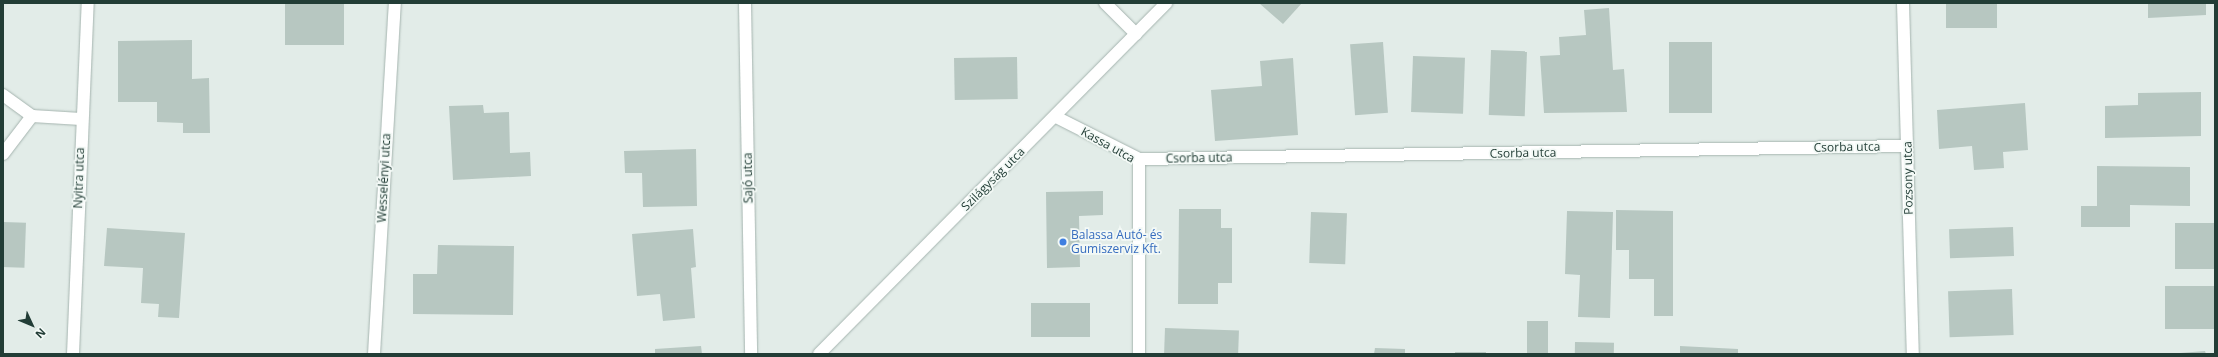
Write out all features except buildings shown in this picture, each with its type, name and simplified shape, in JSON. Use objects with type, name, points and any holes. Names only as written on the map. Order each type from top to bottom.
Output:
[{"type":"street","name":"Nyitra utca","points":[[73,354],[81,119],[88,3]]},
{"type":"street","name":"Wesselényi utca","points":[[374,354],[395,3]]},
{"type":"street","name":"Sajó utca","points":[[745,3],[751,354]]},
{"type":"street","points":[[1105,3],[1136,34]]},
{"type":"street","name":"Szilágyság utca","points":[[819,354],[1056,117],[1166,3]]},
{"type":"street","name":"Pozsony utca","points":[[1903,3],[1913,354]]},
{"type":"street","points":[[3,95],[32,116],[81,119]]},
{"type":"street","points":[[3,154],[32,116]]},
{"type":"street","name":"Kassa utca","points":[[1056,117],[1139,159],[1139,354]]},
{"type":"street","name":"Csorba utca","points":[[1139,159],[1907,146]]},
{"type":"place","name":"Balassa Autó- és Gumiszerviz Kft.","points":[[1063,242]]}]
